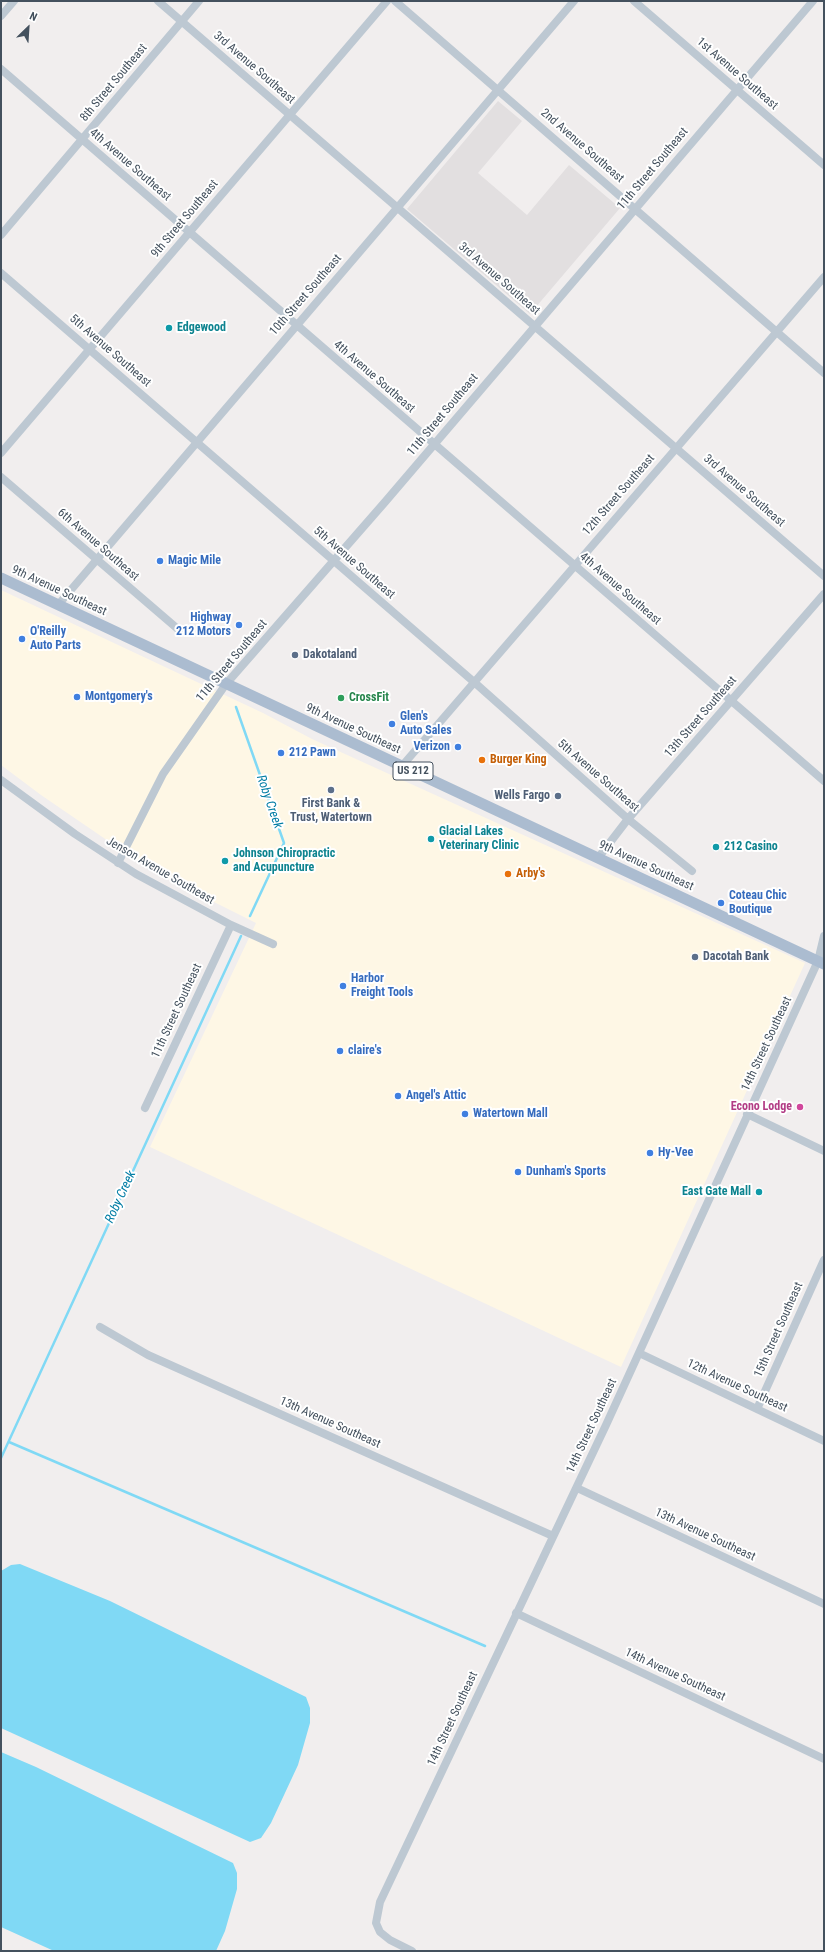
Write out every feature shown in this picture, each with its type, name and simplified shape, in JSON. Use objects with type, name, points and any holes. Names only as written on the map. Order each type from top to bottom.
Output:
[{"type":"main road","name":"9th Avenue Southeast","points":[[1,578],[821,962]]},
{"type":"street","points":[[1,16],[14,1]]},
{"type":"street","name":"3rd Avenue Southeast","points":[[158,1],[824,576]]},
{"type":"street","name":"8th Street Southeast","points":[[1,235],[199,1]]},
{"type":"street","name":"9th Street Southeast","points":[[1,453],[190,233],[386,1]]},
{"type":"street","name":"2nd Avenue Southeast","points":[[395,1],[636,208],[824,373]]},
{"type":"street","name":"10th Street Southeast","points":[[58,605],[574,1]]},
{"type":"street","name":"1st Avenue Southeast","points":[[634,1],[824,165]]},
{"type":"street","name":"11th Street Southeast","points":[[118,863],[163,774],[226,684],[334,561],[812,1]]},
{"type":"street","name":"4th Avenue Southeast","points":[[1,69],[824,781]]},
{"type":"street","name":"5th Avenue Southeast","points":[[1,273],[474,682],[628,819],[692,871]]},
{"type":"street","name":"12th Street Southeast","points":[[402,766],[824,277]]},
{"type":"street","name":"6th Avenue Southeast","points":[[1,477],[179,630]]},
{"type":"street","name":"13th Street Southeast","points":[[598,858],[628,819],[824,594]]},
{"type":"street","name":"Jenson Avenue Southeast","points":[[1,780],[118,863],[231,925],[273,944]]},
{"type":"street","name":"11th Street Southeast","points":[[145,1108],[231,925]]},
{"type":"street","name":"14th Street Southeast","points":[[412,1951],[390,1940],[380,1932],[376,1923],[380,1902],[577,1488],[747,1114],[821,962],[824,936]]},
{"type":"street","points":[[747,1114],[824,1151]]},
{"type":"street","name":"15th Street Southeast","points":[[756,1409],[824,1260]]},
{"type":"street","name":"13th Avenue Southeast","points":[[100,1327],[148,1355],[554,1536]]},
{"type":"street","name":"12th Avenue Southeast","points":[[639,1353],[824,1441]]},
{"type":"street","name":"13th Avenue Southeast","points":[[577,1488],[824,1604]]},
{"type":"street","name":"14th Avenue Southeast","points":[[516,1614],[824,1758]]},
{"type":"shaded area","points":[[498,101],[522,121],[478,173],[527,215],[569,165],[620,208],[530,314],[407,209]]},
{"type":"shaded area","points":[[1,590],[263,713],[312,739],[805,963],[621,1367],[150,1147],[256,923],[174,882],[133,858],[41,795],[1,765]]},
{"type":"water","points":[[20,1564],[110,1601],[306,1697],[310,1708],[310,1723],[298,1765],[271,1823],[261,1838],[250,1842],[1,1728],[1,1571],[11,1565]]},
{"type":"water","points":[[1,1752],[36,1767],[233,1863],[237,1873],[237,1889],[225,1931],[216,1951],[54,1951],[1,1927]]},
{"type":"waterway","name":"Roby Creek","points":[[236,707],[284,843],[250,916]]},
{"type":"waterway","name":"Roby Creek","points":[[1,1458],[241,936]]},
{"type":"waterway","points":[[9,1442],[485,1646]]},
{"type":"place","name":"Edgewood","points":[[169,328]]},
{"type":"place","name":"Magic Mile","points":[[160,561]]},
{"type":"place","name":"Highway 212 Motors","points":[[239,625]]},
{"type":"place","name":"O'Reilly Auto Parts","points":[[22,639]]},
{"type":"place","name":"Dakotaland","points":[[295,655]]},
{"type":"place","name":"Montgomery's","points":[[77,697]]},
{"type":"place","name":"CrossFit","points":[[341,698]]},
{"type":"place","name":"Glen's Auto Sales","points":[[392,724]]},
{"type":"place","name":"Verizon","points":[[458,747]]},
{"type":"place","name":"212 Pawn","points":[[281,753]]},
{"type":"place","name":"Burger King","points":[[482,760]]},
{"type":"place","name":"First Bank & Trust, Watertown","points":[[331,790]]},
{"type":"place","name":"Wells Fargo","points":[[558,796]]},
{"type":"place","name":"Glacial Lakes Veterinary Clinic","points":[[431,839]]},
{"type":"place","name":"212 Casino","points":[[716,847]]},
{"type":"place","name":"Johnson Chiropractic and Acupuncture","points":[[225,861]]},
{"type":"place","name":"Arby's","points":[[508,874]]},
{"type":"place","name":"Coteau Chic Boutique","points":[[721,903]]},
{"type":"place","name":"Dacotah Bank","points":[[695,957]]},
{"type":"place","name":"Harbor Freight Tools","points":[[343,986]]},
{"type":"place","name":"claire's","points":[[340,1051]]},
{"type":"place","name":"Angel's Attic","points":[[398,1096]]},
{"type":"place","name":"Econo Lodge","points":[[800,1107]]},
{"type":"place","name":"Watertown Mall","points":[[465,1114]]},
{"type":"place","name":"Hy-Vee","points":[[650,1153]]},
{"type":"place","name":"Dunham's Sports","points":[[518,1172]]},
{"type":"place","name":"East Gate Mall","points":[[759,1192]]}]
